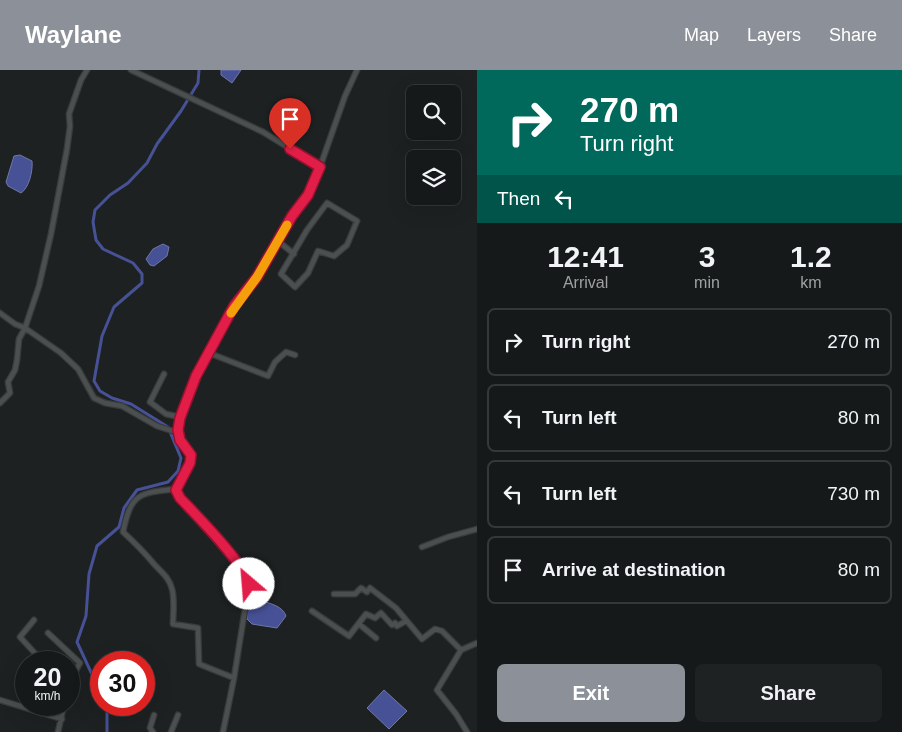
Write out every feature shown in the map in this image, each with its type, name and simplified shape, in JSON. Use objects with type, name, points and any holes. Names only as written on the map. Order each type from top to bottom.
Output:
[{"type":"street","points":[[0,403],[10,393],[8,382],[18,360],[19,340],[25,328],[40,279],[52,227],[70,126],[69,114],[81,80],[87,70]]},
{"type":"street","points":[[131,70],[263,132],[320,167]]},
{"type":"street","points":[[176,490],[190,463],[191,455],[180,440],[178,433],[180,418],[196,376],[234,306],[257,277],[292,216],[308,195],[345,96],[357,70]]},
{"type":"street","points":[[327,203],[357,221],[347,245],[334,256],[318,251],[308,273],[295,287],[282,274],[294,254],[327,203]]},
{"type":"street","points":[[278,241],[294,254]]},
{"type":"street","points":[[0,312],[15,324],[25,328],[61,353],[78,369],[94,398],[105,403],[122,406],[161,428],[178,433]]},
{"type":"street","points":[[209,353],[268,376],[275,362],[286,352],[295,355]]},
{"type":"street","points":[[164,374],[150,402],[166,414],[180,418]]},
{"type":"street","points":[[176,490],[180,498],[237,562],[247,575],[249,584],[223,732]]},
{"type":"street","points":[[176,490],[146,492],[134,501],[127,515],[123,532],[145,552],[167,577],[172,590],[174,607],[172,624],[198,628],[200,664],[234,678]]},
{"type":"street","points":[[422,547],[477,529]]},
{"type":"street","points":[[334,594],[355,594],[360,588],[366,592],[370,588],[396,608],[422,639],[435,629],[442,631],[461,650]]},
{"type":"street","points":[[312,611],[349,636],[366,614],[375,618],[381,613],[392,625],[396,626],[406,621]]},
{"type":"street","points":[[33,651],[20,637],[34,620]]},
{"type":"street","points":[[358,624],[376,638]]},
{"type":"street","points":[[48,633],[67,651]]},
{"type":"street","points":[[466,732],[456,714],[437,690],[461,650],[477,643]]},
{"type":"street","points":[[0,700],[62,719]]},
{"type":"street","points":[[171,732],[178,715]]},
{"type":"street","points":[[58,732],[62,716]]},
{"type":"street","points":[[153,732],[150,728],[154,716]]},
{"type":"water","points":[[221,70],[241,70],[232,83],[221,75]]},
{"type":"water","points":[[20,155],[32,161],[28,183],[21,193],[8,186],[6,182],[14,156]]},
{"type":"water","points":[[163,244],[169,247],[167,256],[154,266],[150,265],[146,259],[153,249]]},
{"type":"water","points":[[259,600],[275,605],[286,616],[277,628],[252,624],[247,619],[249,602]]},
{"type":"water","points":[[384,690],[407,711],[389,729],[367,708]]},
{"type":"waterway","points":[[90,670],[77,642],[86,616],[89,574],[97,546],[119,527],[124,508],[137,490],[168,482],[178,471],[181,458],[168,427],[131,404],[112,398],[100,391],[94,381],[102,336],[114,307],[142,283],[142,274],[133,263],[103,249],[96,240],[93,222],[95,210],[110,195],[128,183],[147,163],[157,144],[181,111],[198,83],[199,70]]},
{"type":"waterway","points":[[107,716],[107,732]]},
{"type":"slow traffic","points":[[231,313],[234,306],[257,277],[287,225]]},
{"type":"route","points":[[249,584],[247,575],[237,562],[180,498],[176,490],[181,477],[190,463],[191,455],[180,440],[178,430],[180,418],[196,376],[234,306],[257,277],[292,216],[313,186],[320,167],[290,149]]}]
